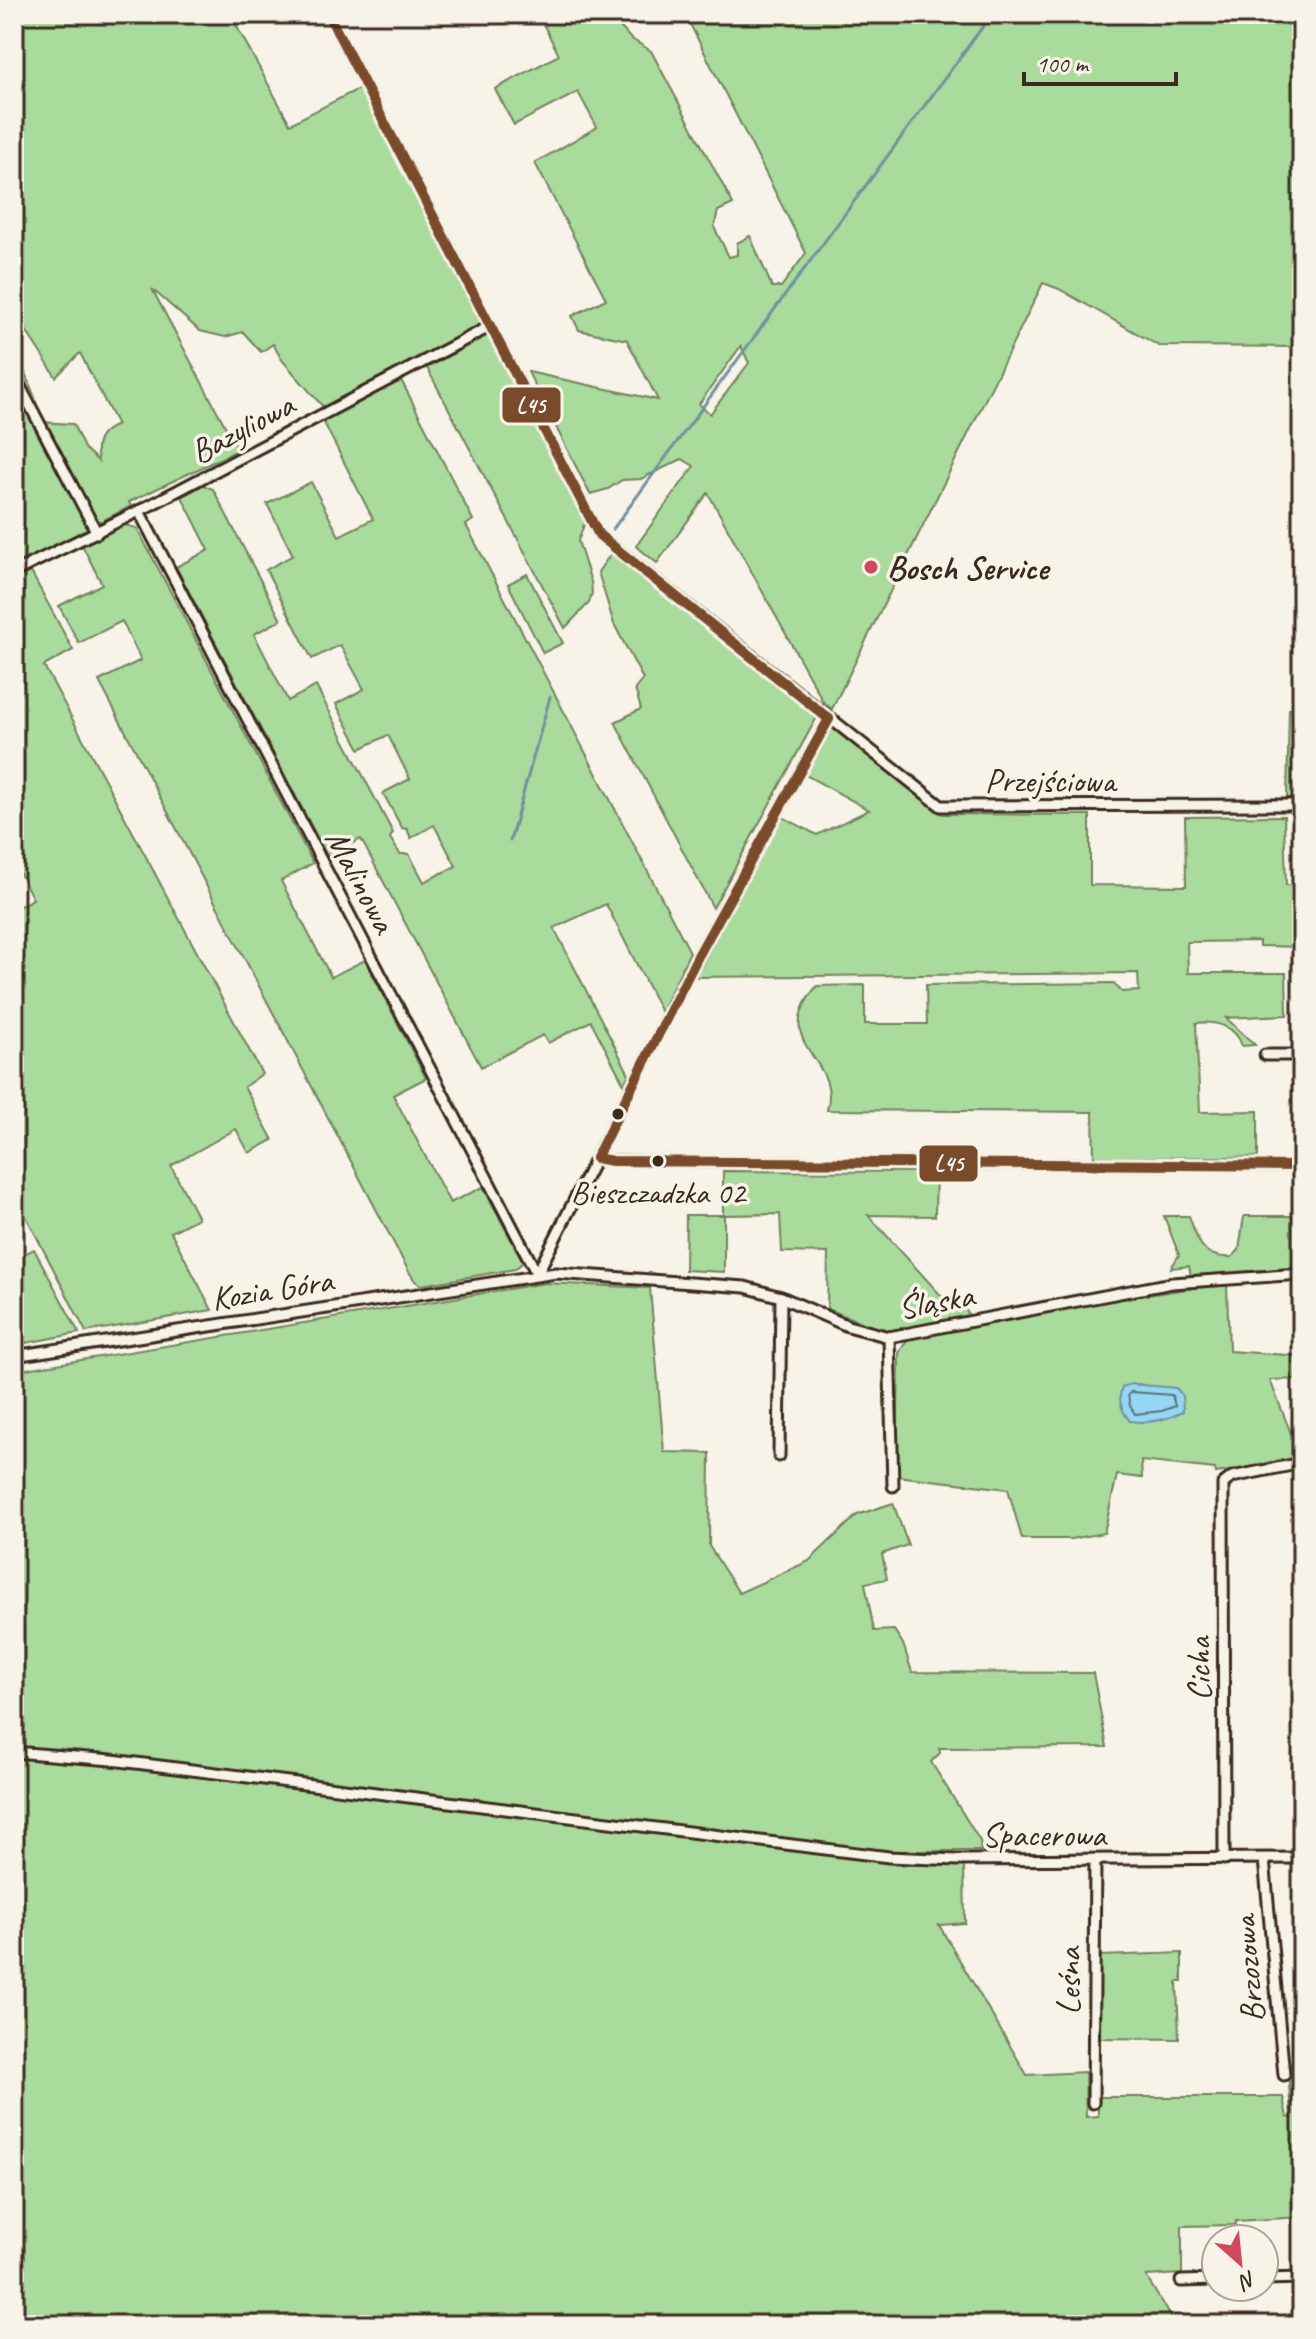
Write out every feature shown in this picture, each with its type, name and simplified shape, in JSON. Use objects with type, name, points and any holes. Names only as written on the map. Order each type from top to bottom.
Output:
[{"type":"street","name":"Przejściowa","points":[[328,14],[599,535],[941,806],[1302,805]]},
{"type":"street","name":"Bazyliowa","points":[[14,572],[97,533],[491,326]]},
{"type":"street","points":[[14,375],[97,533]]},
{"type":"street","name":"Malinowa","points":[[139,511],[537,1274]]},
{"type":"street","points":[[537,1274],[698,956],[829,719]]},
{"type":"street","points":[[1265,1055],[1302,1055]]},
{"type":"street","points":[[596,1158],[612,1161],[1302,1166]]},
{"type":"street","name":"Śląska","points":[[537,1274],[736,1285],[781,1297],[834,1321],[889,1337],[1172,1283],[1302,1274]]},
{"type":"street","name":"Kozia Góra","points":[[14,1356],[537,1274]]},
{"type":"street","points":[[779,1456],[781,1297]]},
{"type":"street","points":[[889,1337],[893,1486]]},
{"type":"street","name":"Cicha","points":[[1224,1859],[1225,1480],[1302,1463]]},
{"type":"street","name":"Spacerowa","points":[[14,1752],[127,1762],[889,1857],[958,1860],[1302,1858]]},
{"type":"street","name":"Brzozowa","points":[[1264,1859],[1284,2075]]},
{"type":"street","name":"Leśna","points":[[1093,2103],[1095,1860]]},
{"type":"street","points":[[1280,2279],[1302,2278]]},
{"type":"street","points":[[1181,2281],[1200,2280]]},
{"type":"green space","points":[[14,14],[230,14],[290,124],[360,88],[485,327],[325,409],[282,360],[273,344],[261,352],[243,332],[225,337],[200,331],[152,289],[238,450],[129,502],[131,506],[14,567],[14,346],[34,395],[41,422],[73,424],[84,448],[98,461],[100,438],[117,425],[80,353],[56,377],[14,312]]},
{"type":"green space","points":[[538,14],[609,14],[630,38],[651,51],[733,204],[718,211],[714,227],[729,257],[737,255],[737,243],[750,236],[772,287],[781,287],[806,253],[685,14],[1302,14],[1302,347],[1159,346],[1043,283],[832,709],[824,703],[708,493],[657,563],[636,546],[694,466],[682,459],[641,479],[622,480],[608,489],[590,494],[528,372],[658,400],[627,340],[579,330],[572,316],[606,299],[535,163],[597,127],[578,92],[514,125],[495,89],[559,55]],"holes":[[[741,346],[749,363],[710,414],[699,404]]]},
{"type":"green space","points":[[488,334],[585,522],[578,541],[592,593],[589,603],[565,628],[427,368]]},
{"type":"green space","points":[[400,378],[473,520],[466,525],[690,952],[661,1012],[606,904],[554,928],[629,1074],[624,1084],[591,1021],[548,1043],[543,1035],[481,1067],[361,839],[327,856],[176,567],[209,550],[182,497],[203,485],[213,489],[281,620],[254,634],[288,701],[316,686],[393,833],[390,838],[400,854],[409,854],[424,882],[456,866],[434,825],[411,838],[407,829],[402,828],[383,793],[410,779],[388,735],[360,749],[336,704],[364,689],[340,645],[312,659],[266,570],[293,555],[267,504],[311,482],[339,536],[373,519],[322,419]]},
{"type":"green space","points":[[121,524],[137,528],[313,863],[281,881],[331,977],[365,960],[426,1078],[393,1095],[450,1203],[483,1187],[523,1262],[515,1269],[422,1285],[408,1270],[99,681],[141,660],[122,621],[79,643],[59,606],[102,584],[82,545]]},
{"type":"green space","points":[[612,552],[817,717],[713,908],[615,722],[641,709],[635,689],[643,679],[614,624],[598,572]]},
{"type":"green space","points":[[31,572],[73,650],[44,666],[262,1074],[244,1087],[273,1140],[249,1153],[236,1129],[171,1166],[198,1218],[171,1232],[212,1310],[86,1332],[14,1193],[14,909],[33,899],[14,862],[14,579]]},
{"type":"green space","points":[[527,574],[563,643],[543,653],[508,584]]},
{"type":"green space","points":[[1289,709],[1302,709],[1302,798],[1287,798]]},
{"type":"green space","points":[[831,727],[942,814],[1090,815],[1090,885],[1186,886],[1185,817],[1284,816],[1286,885],[1302,886],[1302,947],[1259,946],[1259,941],[1187,942],[1188,973],[1286,973],[1287,1015],[1226,1018],[1255,1045],[1242,1046],[1235,1033],[1224,1026],[1196,1023],[1200,1112],[1258,1111],[1258,1157],[1094,1158],[1093,1112],[827,1110],[829,1092],[825,1077],[802,1037],[800,1023],[804,1006],[817,986],[865,985],[865,1024],[927,1024],[926,985],[1113,983],[1122,992],[1139,991],[1138,973],[695,977],[781,816],[817,835],[869,810],[804,774]]},
{"type":"green space","points":[[723,1171],[936,1172],[935,1216],[868,1215],[945,1300],[964,1307],[970,1317],[885,1331],[827,1309],[828,1253],[782,1252],[780,1214],[724,1215],[724,1272],[685,1270],[686,1215],[723,1215]]},
{"type":"green space","points":[[1164,1216],[1189,1216],[1202,1247],[1213,1255],[1232,1257],[1239,1250],[1244,1216],[1302,1216],[1302,1267],[1191,1276],[1189,1266],[1171,1268],[1179,1255]]},
{"type":"green space","points":[[34,1249],[79,1333],[26,1343],[14,1320],[14,1259]]},
{"type":"green space","points":[[545,1283],[650,1288],[664,1452],[710,1453],[709,1546],[739,1593],[809,1561],[857,1515],[893,1503],[908,1545],[882,1554],[887,1579],[865,1583],[874,1631],[894,1630],[903,1644],[912,1672],[1093,1673],[1107,1747],[939,1748],[940,1753],[931,1762],[980,1841],[981,1851],[895,1851],[904,1865],[964,1865],[965,1923],[939,1925],[1027,2075],[1085,2072],[1086,2117],[1098,2116],[1098,2097],[1283,2097],[1287,2117],[1291,2118],[1288,2067],[1293,2062],[1302,2062],[1302,2217],[1182,2226],[1182,2274],[1146,2276],[1175,2325],[14,2325],[14,1371]]},
{"type":"green space","points":[[1227,1283],[1229,1351],[1302,1356],[1302,1379],[1270,1380],[1301,1459],[1216,1473],[1215,1469],[1141,1461],[1142,1478],[1117,1475],[1104,1533],[1071,1539],[1022,1539],[1008,1489],[897,1476],[899,1353],[908,1338],[1061,1308]],"holes":[[[1138,1384],[1152,1387],[1164,1419],[1138,1422]]]},
{"type":"green space","points":[[1182,1953],[1182,1982],[1177,1982],[1179,2039],[1099,2038],[1100,1956]]},
{"type":"water","points":[[1131,1384],[1176,1388],[1182,1395],[1183,1411],[1157,1420],[1130,1421],[1120,1396],[1122,1387]]},
{"type":"waterway","points":[[613,529],[992,14]]},
{"type":"waterway","points":[[510,841],[550,697]]},
{"type":"transit line","name":"L45","points":[[328,14],[599,535],[829,719]]},
{"type":"transit line","name":"L45","points":[[596,1158],[698,956],[829,719]]},
{"type":"transit line","name":"L45","points":[[596,1158],[612,1161],[1302,1166]]},
{"type":"place","name":"Bosch Service","points":[[871,567]]},
{"type":"place","name":"Bieszczadzka 02","points":[[658,1161]]}]
